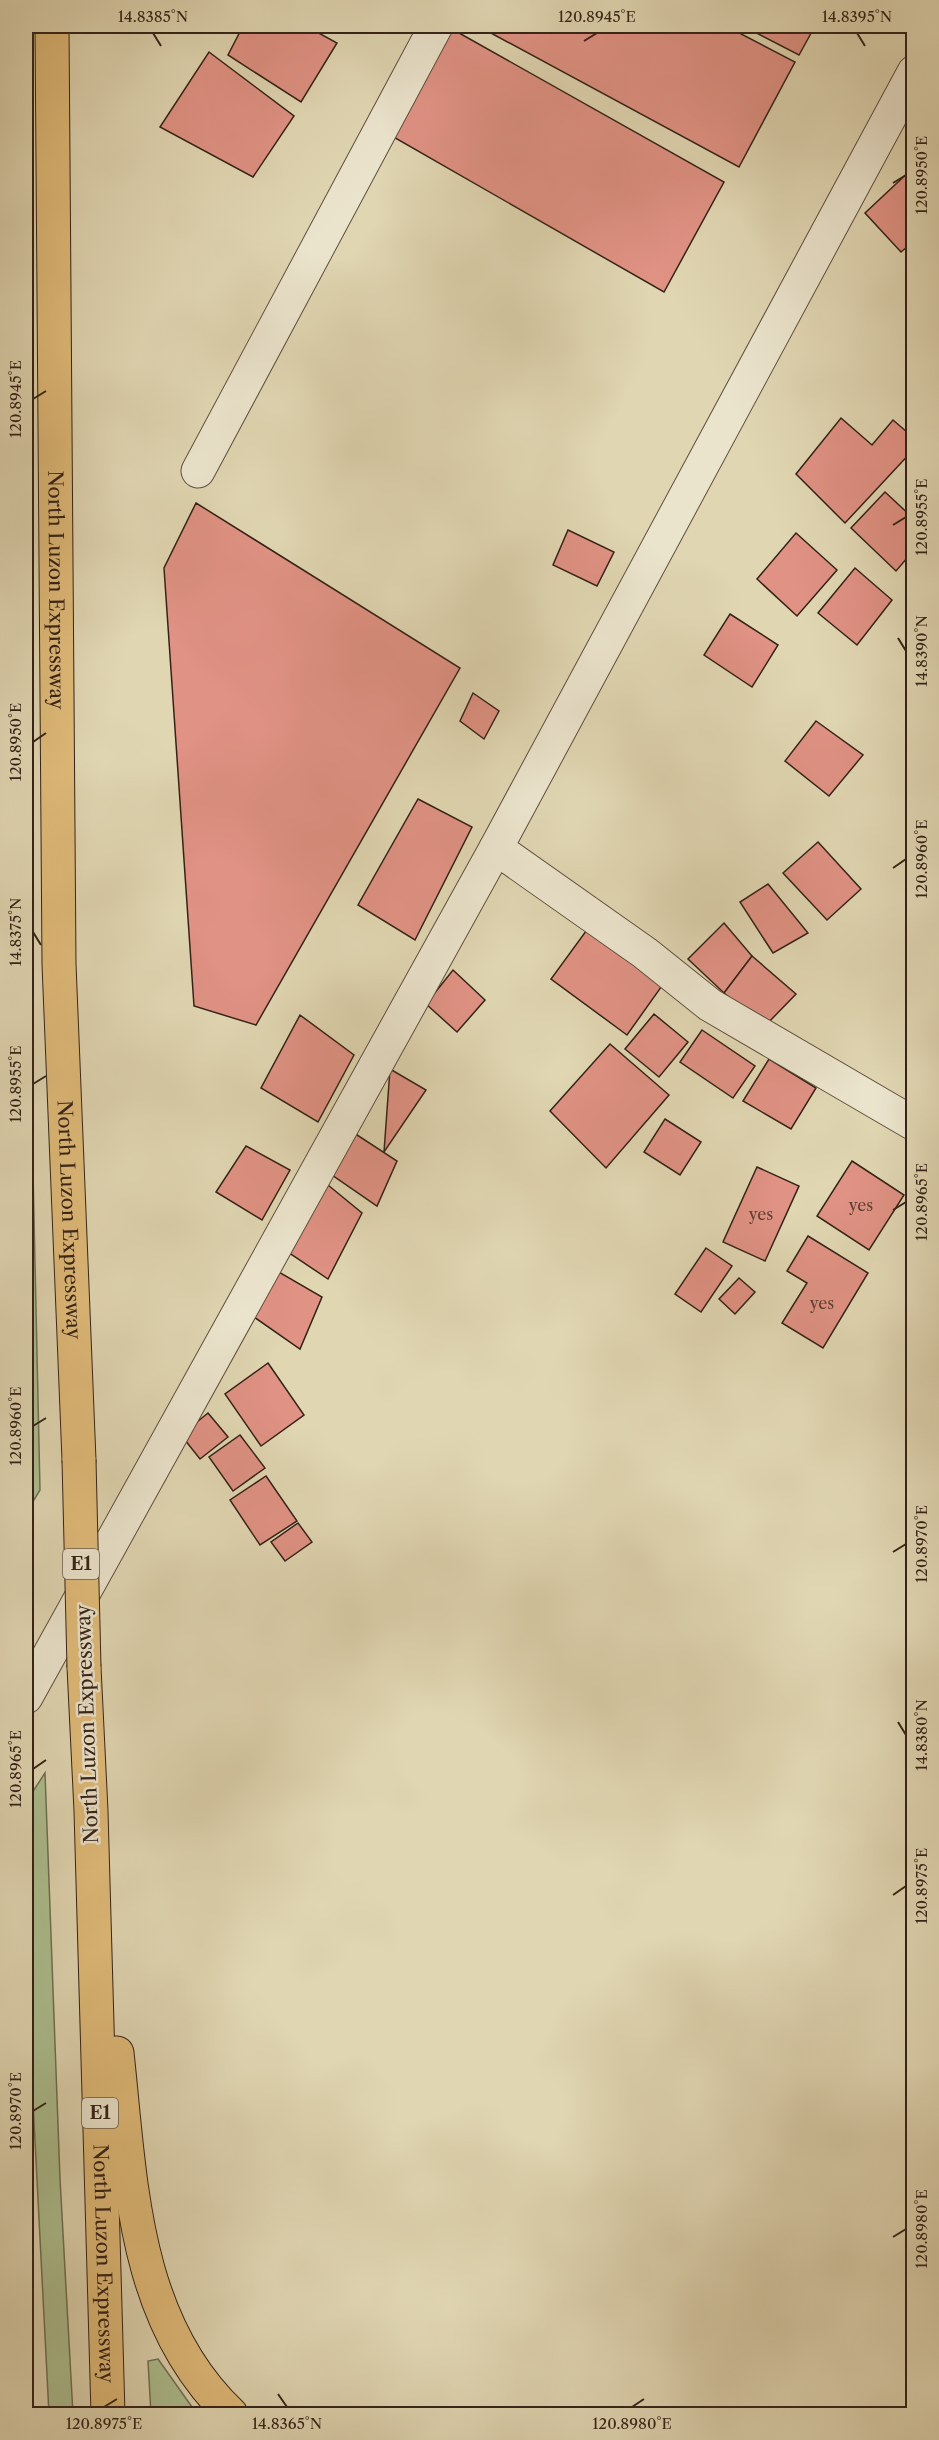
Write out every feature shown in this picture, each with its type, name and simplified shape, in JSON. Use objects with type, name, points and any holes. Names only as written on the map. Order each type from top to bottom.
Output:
[{"type":"highway","name":"North Luzon Expressway","points":[[52,26],[59,964],[91,1811],[108,2415]]},
{"type":"highway","points":[[91,1811],[133,2199],[142,2251],[153,2289],[174,2340],[190,2367],[231,2415]]},
{"type":"street","points":[[198,471],[436,26]]},
{"type":"street","points":[[26,1697],[496,848],[914,72]]},
{"type":"street","points":[[496,848],[645,953],[710,1005],[914,1124]]},
{"type":"green space","points":[[26,854],[40,1490],[26,1513]]},
{"type":"green space","points":[[45,1773],[60,2179],[73,2414],[49,2414],[26,1965],[26,1802]]},
{"type":"green space","points":[[158,2359],[197,2414],[151,2414],[148,2361]]},
{"type":"building","points":[[243,26],[306,26],[337,43],[301,102],[228,55]]},
{"type":"building","points":[[478,26],[726,26],[795,62],[739,167]]},
{"type":"building","points":[[743,26],[815,26],[799,55]]},
{"type":"building","points":[[452,29],[724,182],[664,292],[390,135]]},
{"type":"building","points":[[209,52],[294,116],[253,177],[160,127]]},
{"type":"building","points":[[913,168],[914,241],[901,252],[865,213]]},
{"type":"building","points":[[841,418],[872,445],[893,420],[914,438],[914,449],[845,523],[796,474]]},
{"type":"building","points":[[885,492],[914,519],[914,550],[896,571],[851,528]]},
{"type":"building","points":[[196,503],[460,668],[256,1025],[194,1006],[164,568]]},
{"type":"building","points":[[568,530],[614,552],[597,586],[553,565]]},
{"type":"building","points":[[796,533],[837,570],[797,616],[757,579]]},
{"type":"building","points":[[855,568],[892,600],[857,645],[818,613]]},
{"type":"building","points":[[730,614],[778,645],[752,687],[704,655]]},
{"type":"building","points":[[473,693],[499,711],[484,739],[460,721]]},
{"type":"building","points":[[816,721],[863,755],[829,796],[785,761]]},
{"type":"building","points":[[418,799],[472,827],[415,940],[358,905]]},
{"type":"building","points":[[818,842],[861,889],[827,920],[783,873]]},
{"type":"building","points":[[768,884],[808,933],[773,953],[740,902]]},
{"type":"building","points":[[724,923],[752,956],[724,993],[688,959]]},
{"type":"building","points":[[589,927],[664,983],[627,1035],[551,979]]},
{"type":"building","points":[[752,956],[796,994],[765,1026],[724,993]]},
{"type":"building","points":[[453,970],[485,1000],[457,1032],[426,1004]]},
{"type":"building","points":[[654,1014],[688,1042],[659,1077],[625,1049]]},
{"type":"building","points":[[300,1015],[354,1055],[318,1122],[261,1088]]},
{"type":"building","points":[[702,1030],[755,1066],[733,1098],[680,1062]]},
{"type":"building","points":[[610,1044],[669,1095],[606,1168],[550,1111]]},
{"type":"building","points":[[769,1059],[816,1088],[791,1129],[743,1101]]},
{"type":"building","points":[[390,1069],[426,1090],[384,1152]]},
{"type":"building","points":[[665,1119],[701,1142],[680,1175],[644,1152]]},
{"type":"building","points":[[351,1131],[397,1161],[377,1206],[319,1166]]},
{"type":"building","points":[[246,1146],[290,1170],[262,1220],[216,1192]]},
{"type":"building","points":[[852,1161],[904,1195],[869,1250],[817,1216]]},
{"type":"building","points":[[757,1167],[799,1186],[765,1261],[723,1242]]},
{"type":"building","points":[[328,1185],[362,1213],[328,1279],[276,1244]]},
{"type":"building","points":[[808,1236],[868,1273],[823,1348],[782,1323],[807,1283],[787,1271]]},
{"type":"building","points":[[706,1248],[732,1266],[701,1312],[675,1294]]},
{"type":"building","points":[[265,1264],[322,1297],[300,1349],[241,1308]]},
{"type":"building","points":[[739,1278],[755,1292],[735,1314],[719,1299]]},
{"type":"building","points":[[268,1363],[304,1415],[261,1446],[225,1394]]},
{"type":"building","points":[[208,1413],[228,1437],[200,1459],[181,1435]]},
{"type":"building","points":[[240,1435],[265,1468],[233,1491],[209,1457]]},
{"type":"building","points":[[266,1476],[297,1521],[260,1545],[230,1500]]},
{"type":"building","points":[[298,1523],[312,1542],[285,1561],[271,1542]]}]
